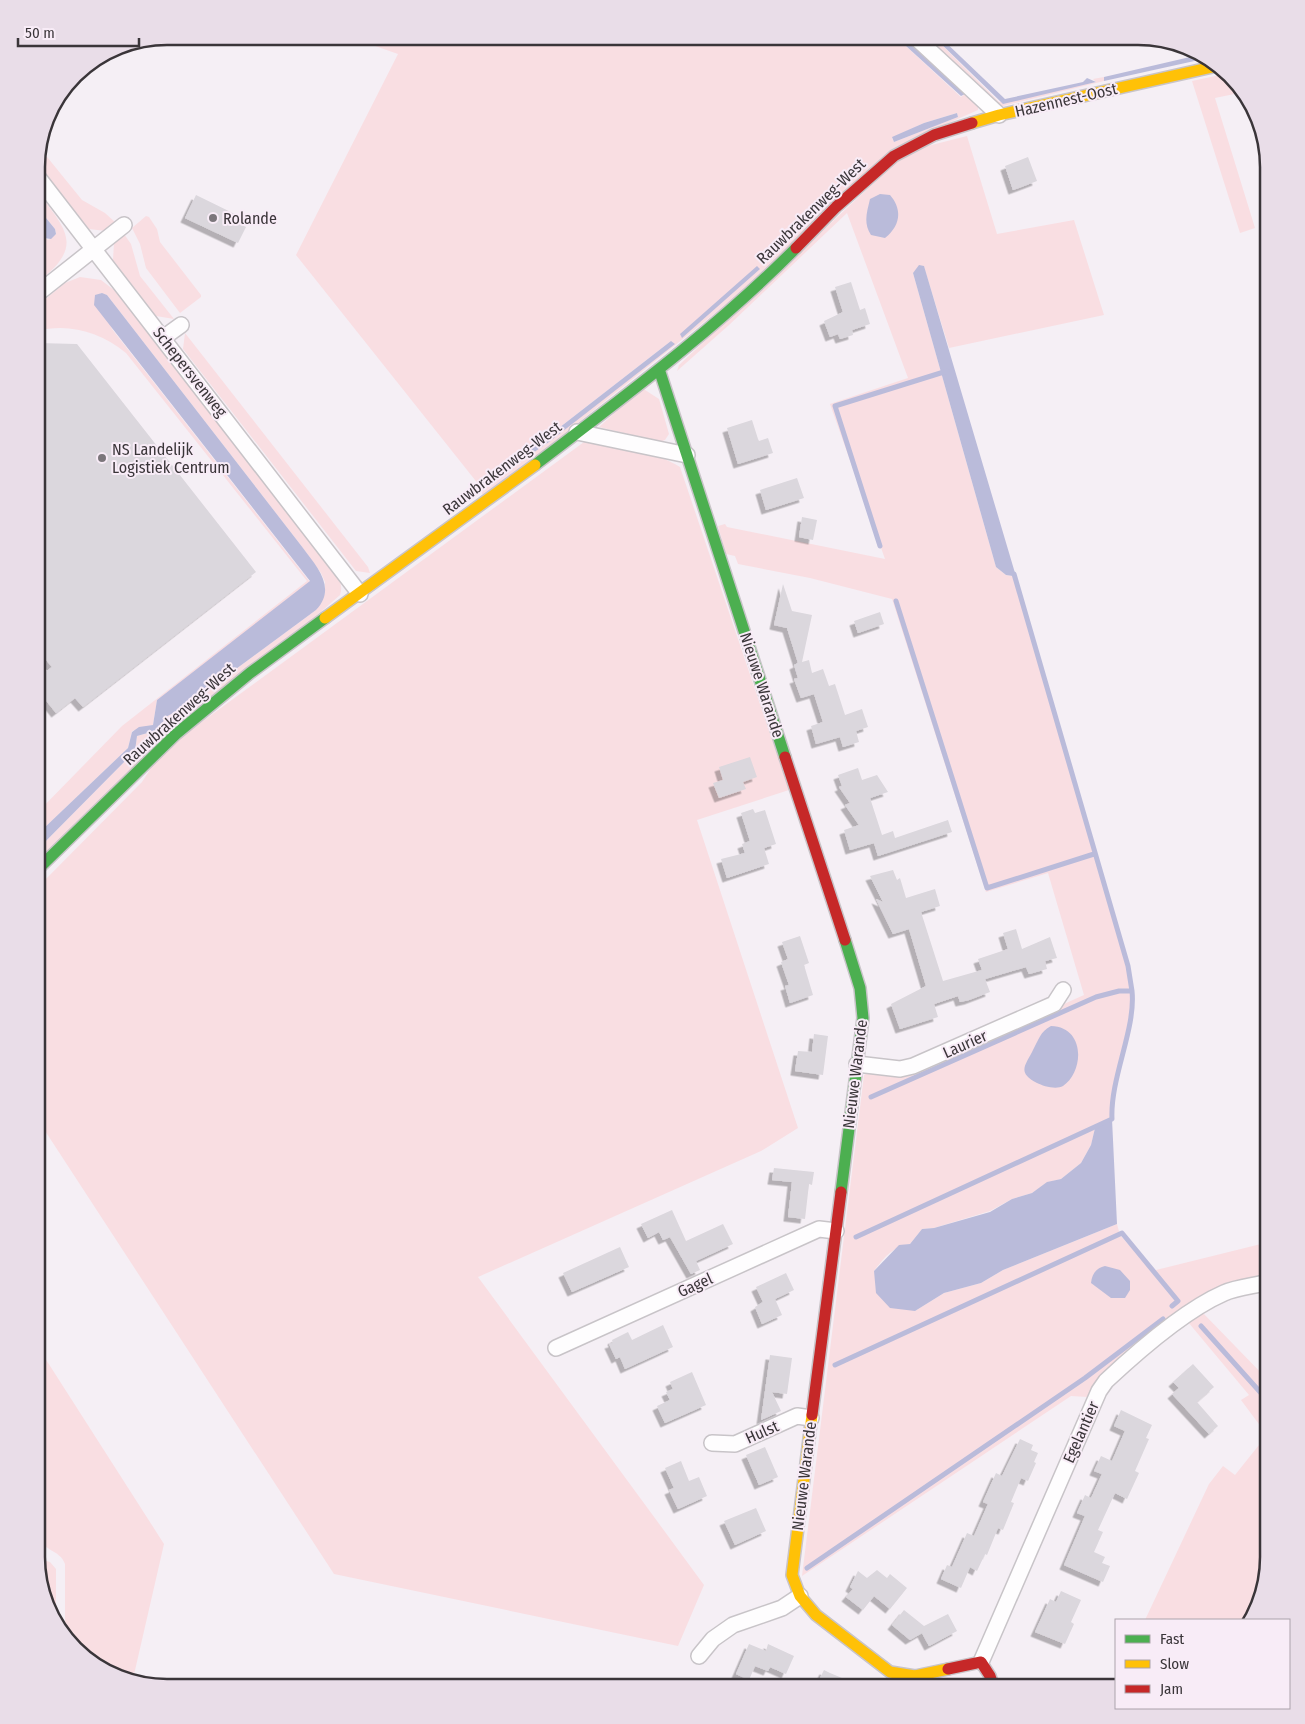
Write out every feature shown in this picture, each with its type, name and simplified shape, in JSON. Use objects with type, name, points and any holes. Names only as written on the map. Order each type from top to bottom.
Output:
[{"type":"street","name":"Hazennest-Oost","points":[[924,45],[999,115],[1209,68]]},
{"type":"street","name":"Rauwbrakenweg-West","points":[[45,862],[176,734],[250,673],[360,594],[659,369],[770,274],[836,207],[894,156],[934,135],[999,115]]},
{"type":"street","name":"Schepersvenweg","points":[[45,187],[360,594]]},
{"type":"street","points":[[45,287],[124,225]]},
{"type":"street","points":[[163,338],[181,325]]},
{"type":"street","name":"Nieuwe Warande","points":[[659,369],[860,988],[862,1018],[857,1064],[792,1575],[800,1596],[816,1615],[890,1672],[905,1677],[919,1678],[964,1663],[981,1662]]},
{"type":"street","points":[[577,432],[687,454]]},
{"type":"street","name":"Laurier","points":[[857,1064],[900,1069],[913,1066],[1054,1004],[1063,990]]},
{"type":"street","name":"Gagel","points":[[556,1348],[819,1229],[836,1231]]},
{"type":"street","name":"Egelantier","points":[[981,1662],[1099,1391],[1106,1381],[1168,1329],[1204,1303],[1225,1293],[1260,1284]]},
{"type":"street","name":"Hulst","points":[[712,1443],[734,1444],[797,1416],[811,1418]]},
{"type":"street","points":[[699,1656],[713,1640],[733,1625],[782,1608],[800,1596]]},
{"type":"street","points":[[981,1662],[991,1679]]},
{"type":"shaded area","points":[[372,45],[905,45],[961,97],[965,94],[912,45],[917,45],[978,103],[978,110],[935,129],[753,283],[485,497],[479,490],[549,442],[671,341],[546,438],[479,485],[296,255],[398,54]],"holes":[[[957,113],[958,117],[894,142],[892,138],[924,123]]]},
{"type":"shaded area","points":[[932,45],[942,45],[999,102],[1096,82],[1093,79],[1104,77],[1104,81],[999,107]]},
{"type":"shaded area","points":[[1219,75],[1236,94],[1215,98],[1255,228],[1240,233],[1192,81]]},
{"type":"shaded area","points":[[967,136],[997,234],[1074,220],[1104,315],[949,348],[924,267],[913,273],[996,567],[1006,575],[1013,576],[1130,975],[1134,1006],[1111,1106],[1112,1119],[1095,1128],[1091,1145],[1081,1163],[1061,1179],[1048,1182],[1032,1193],[1012,1199],[990,1211],[934,1228],[922,1229],[910,1244],[899,1247],[890,1253],[874,1271],[915,1311],[944,1293],[981,1283],[1003,1270],[1117,1224],[1120,1235],[1152,1271],[1260,1244],[1260,1280],[1177,1316],[1109,1368],[1088,1397],[1071,1396],[802,1576],[864,1075],[870,1072],[910,1073],[1084,995],[1048,873],[986,892],[892,599],[810,578],[738,564],[735,556],[726,554],[718,526],[725,524],[727,527],[885,559],[830,404],[908,378],[847,213],[729,325],[677,371],[679,365],[908,151]]},
{"type":"shaded area","points":[[45,155],[82,200],[105,213],[116,223],[106,231],[89,229],[45,173]]},
{"type":"shaded area","points":[[45,201],[63,228],[66,248],[61,259],[45,276],[45,237],[48,240],[56,234],[55,229],[45,217]]},
{"type":"shaded area","points":[[146,216],[149,217],[157,229],[160,242],[201,295],[201,297],[180,313],[146,268],[140,244],[132,228]]},
{"type":"shaded area","points":[[124,234],[131,244],[140,276],[174,319],[156,316],[113,260],[114,243]]},
{"type":"shaded area","points":[[80,277],[101,280],[114,290],[335,572],[340,580],[341,589],[340,595],[45,856],[45,842],[135,751],[137,736],[158,730],[166,717],[187,705],[316,610],[325,593],[325,582],[321,573],[303,548],[107,295],[100,293],[112,329],[310,582],[157,700],[153,725],[132,731],[128,748],[45,827],[45,805],[122,726],[307,581],[126,353],[106,340],[84,331],[61,328],[45,330],[45,299],[65,283]]},
{"type":"shaded area","points":[[185,333],[368,567],[370,573],[356,571],[183,349]]},
{"type":"shaded area","points":[[642,388],[659,399],[669,434],[665,440],[660,442],[599,427]]},
{"type":"shaded area","points":[[584,442],[634,449],[659,457],[680,467],[789,790],[697,820],[798,1128],[761,1151],[478,1277],[704,1585],[678,1646],[334,1574],[45,1131],[45,880],[142,782],[162,751]]},
{"type":"shaded area","points":[[1202,1312],[1260,1372],[1260,1426],[1241,1400],[1249,1395],[1188,1322]]},
{"type":"shaded area","points":[[45,1358],[164,1544],[134,1675],[106,1663],[93,1654],[75,1638],[65,1625],[65,1564],[59,1555],[45,1546]]},
{"type":"shaded area","points":[[1260,1444],[1259,1573],[1254,1597],[1243,1619],[1145,1619],[1209,1484],[1223,1466],[1235,1475]]},
{"type":"shaded area","points":[[45,1561],[50,1562],[56,1569],[56,1608],[49,1589]]},
{"type":"water","points":[[905,45],[912,45],[965,94],[961,96]]},
{"type":"water","points":[[942,45],[948,45],[1005,99],[1083,82],[1087,78],[1096,82],[1003,104]]},
{"type":"water","points":[[1191,57],[1198,60],[1104,81],[1104,77]]},
{"type":"water","points":[[957,113],[958,117],[894,142],[892,137],[924,123]]},
{"type":"water","points":[[880,194],[890,195],[897,206],[898,212],[897,223],[885,238],[871,235],[866,222],[870,199]]},
{"type":"water","points":[[45,217],[55,229],[56,234],[51,239],[45,238]]},
{"type":"water","points":[[919,265],[924,266],[1015,573],[1013,576],[1006,575],[996,567],[913,273]]},
{"type":"water","points":[[757,266],[760,269],[682,338],[680,334]]},
{"type":"water","points":[[102,293],[107,295],[308,555],[323,578],[325,594],[316,610],[187,705],[166,717],[158,730],[137,736],[135,751],[45,842],[45,827],[128,748],[132,732],[139,727],[153,725],[157,700],[310,581],[94,305],[95,295]]},
{"type":"water","points":[[671,341],[675,344],[549,442],[479,490],[477,486],[546,438]]},
{"type":"water","points":[[1051,1026],[1062,1028],[1071,1034],[1076,1042],[1078,1051],[1075,1071],[1063,1086],[1057,1088],[1037,1083],[1027,1075],[1024,1068],[1040,1036]]},
{"type":"water","points":[[1112,1119],[1117,1224],[1003,1270],[981,1283],[944,1293],[915,1311],[890,1308],[876,1293],[874,1271],[899,1245],[910,1244],[922,1229],[934,1228],[990,1212],[1012,1199],[1032,1193],[1047,1182],[1061,1179],[1081,1163],[1091,1145],[1095,1128]]},
{"type":"water","points":[[1105,1266],[1120,1270],[1130,1281],[1130,1290],[1125,1298],[1111,1298],[1091,1283],[1095,1272]]},
{"type":"building","points":[[1028,157],[1037,181],[1013,190],[1005,166]]},
{"type":"building","name":"Rolande","points":[[196,195],[241,217],[238,223],[246,227],[238,243],[185,218]]},
{"type":"building","points":[[851,282],[860,310],[865,308],[870,324],[852,330],[853,335],[840,339],[838,334],[830,337],[824,321],[843,312],[835,287]]},
{"type":"building","name":"NS Landelijk Logistiek Centrum","points":[[45,343],[77,344],[256,572],[83,707],[75,698],[56,713],[45,699],[45,672],[52,667],[45,659]]},
{"type":"building","points":[[752,420],[759,441],[768,438],[773,453],[738,464],[727,428]]},
{"type":"building","points":[[797,478],[804,498],[766,510],[760,490]]},
{"type":"building","points":[[802,517],[817,520],[813,540],[799,537]]},
{"type":"building","points":[[783,584],[792,611],[812,615],[802,662],[809,660],[812,673],[823,669],[829,686],[835,684],[845,715],[862,709],[868,727],[856,731],[859,742],[843,747],[840,737],[816,744],[811,726],[823,722],[814,694],[801,698],[794,679],[798,678],[794,665],[798,663],[787,628],[774,625]]},
{"type":"building","points":[[880,612],[884,624],[858,633],[854,621]]},
{"type":"building","points":[[750,757],[757,777],[743,782],[746,789],[719,798],[713,783],[723,780],[719,767]]},
{"type":"building","points":[[858,768],[862,780],[877,775],[888,792],[870,798],[882,835],[893,831],[895,838],[948,820],[952,832],[878,856],[874,843],[850,850],[844,830],[859,825],[845,805],[850,803],[839,787],[842,786],[838,775]]},
{"type":"building","points":[[753,809],[755,813],[765,810],[776,844],[764,848],[769,864],[727,878],[721,859],[745,853],[742,844],[750,841],[741,813]]},
{"type":"building","points":[[893,870],[897,880],[900,878],[906,898],[935,889],[940,906],[921,912],[943,981],[982,970],[978,959],[1008,949],[1003,933],[1016,929],[1022,949],[1050,937],[1057,958],[1045,961],[1047,969],[1029,974],[1026,967],[985,979],[990,992],[960,1002],[958,996],[934,1004],[938,1017],[900,1029],[891,1004],[926,986],[909,929],[893,934],[876,899],[883,902],[870,876]]},
{"type":"building","points":[[800,936],[809,963],[804,965],[813,995],[790,1003],[785,986],[789,985],[781,962],[788,959],[782,942]]},
{"type":"building","points":[[814,1034],[828,1036],[823,1075],[795,1071],[798,1051],[812,1052]]},
{"type":"building","points":[[774,1168],[814,1172],[812,1185],[809,1184],[805,1219],[788,1217],[792,1182],[772,1180]]},
{"type":"building","points":[[672,1210],[686,1241],[723,1224],[733,1244],[696,1261],[700,1270],[691,1274],[670,1237],[663,1240],[659,1232],[648,1238],[641,1224]]},
{"type":"building","points":[[620,1247],[629,1267],[572,1292],[563,1273]]},
{"type":"building","points":[[786,1273],[794,1290],[775,1299],[782,1315],[762,1324],[755,1307],[763,1302],[756,1287]]},
{"type":"building","points":[[663,1325],[673,1347],[625,1369],[620,1357],[616,1359],[609,1344],[613,1343],[612,1340],[628,1332],[632,1340]]},
{"type":"building","points":[[770,1355],[792,1358],[787,1394],[772,1392],[781,1411],[761,1420]]},
{"type":"building","points":[[1193,1364],[1214,1387],[1197,1402],[1218,1426],[1209,1434],[1172,1394],[1179,1388],[1173,1382]]},
{"type":"building","points":[[692,1372],[706,1405],[665,1423],[657,1406],[670,1400],[666,1392],[673,1389],[670,1382]]},
{"type":"building","points":[[1121,1410],[1152,1425],[1146,1438],[1149,1439],[1135,1471],[1139,1473],[1127,1499],[1115,1493],[1098,1530],[1103,1532],[1094,1552],[1105,1557],[1102,1563],[1110,1566],[1103,1582],[1064,1565],[1085,1516],[1077,1513],[1085,1495],[1091,1498],[1102,1474],[1094,1471],[1101,1456],[1112,1461],[1125,1431],[1114,1426]]},
{"type":"building","points":[[1020,1439],[1033,1445],[1031,1450],[1038,1453],[1028,1481],[1021,1478],[1011,1502],[1014,1503],[1003,1530],[998,1528],[987,1555],[985,1554],[977,1571],[970,1567],[961,1588],[941,1579],[947,1565],[952,1567],[967,1533],[974,1536],[988,1504],[983,1502],[996,1473],[1002,1476]]},
{"type":"building","points":[[765,1447],[778,1477],[759,1485],[746,1455]]},
{"type":"building","points":[[681,1461],[689,1481],[699,1477],[707,1496],[678,1509],[669,1490],[674,1488],[665,1468]]},
{"type":"building","points":[[756,1508],[766,1531],[735,1545],[724,1521]]},
{"type":"building","points":[[877,1570],[887,1578],[890,1574],[907,1588],[890,1609],[874,1596],[863,1610],[846,1597],[853,1589],[850,1587],[858,1571],[867,1578]]},
{"type":"building","points":[[1061,1591],[1081,1600],[1071,1622],[1074,1624],[1065,1644],[1035,1632],[1050,1599],[1056,1602]]},
{"type":"building","points":[[904,1610],[924,1626],[948,1614],[957,1631],[929,1646],[922,1633],[910,1640],[892,1625]]},
{"type":"building","points":[[749,1644],[766,1651],[768,1644],[794,1656],[786,1674],[770,1667],[768,1671],[755,1666],[749,1679],[736,1674]]},
{"type":"building","points":[[824,1670],[844,1679],[820,1679]]},
{"type":"waterway","points":[[880,546],[835,406],[947,371]]},
{"type":"waterway","points":[[1014,574],[1128,966],[1132,991]]},
{"type":"waterway","points":[[896,601],[987,888],[1094,854]]},
{"type":"waterway","points":[[856,1237],[1112,1119],[1112,1103],[1130,1021],[1132,991],[1119,991],[1096,997],[871,1097]]},
{"type":"waterway","points":[[835,1365],[1122,1233],[1178,1301],[1172,1306]]},
{"type":"waterway","points":[[807,1568],[1085,1378],[1163,1319]]},
{"type":"waterway","points":[[1201,1326],[1260,1392]]},
{"type":"traffic: fast","points":[[535,465],[702,334],[735,306],[796,248]]},
{"type":"traffic: fast","points":[[659,369],[785,757]]},
{"type":"traffic: fast","points":[[45,862],[176,734],[250,673],[325,618]]},
{"type":"traffic: fast","points":[[841,1192],[863,1018],[860,988],[845,940]]},
{"type":"traffic: slow","points":[[972,123],[999,115],[1209,68]]},
{"type":"traffic: slow","points":[[325,618],[535,465]]},
{"type":"traffic: slow","points":[[812,1415],[792,1575],[800,1596],[816,1615],[890,1672],[915,1676],[948,1669]]},
{"type":"traffic: jam","points":[[796,248],[836,207],[894,156],[934,135],[972,123]]},
{"type":"traffic: jam","points":[[785,757],[845,940]]},
{"type":"traffic: jam","points":[[812,1415],[841,1192]]},
{"type":"traffic: jam","points":[[948,1669],[981,1662],[991,1679]]},
{"type":"place","name":"Rolande","points":[[213,218]]},
{"type":"place","name":"NS Landelijk Logistiek Centrum","points":[[102,458]]}]
